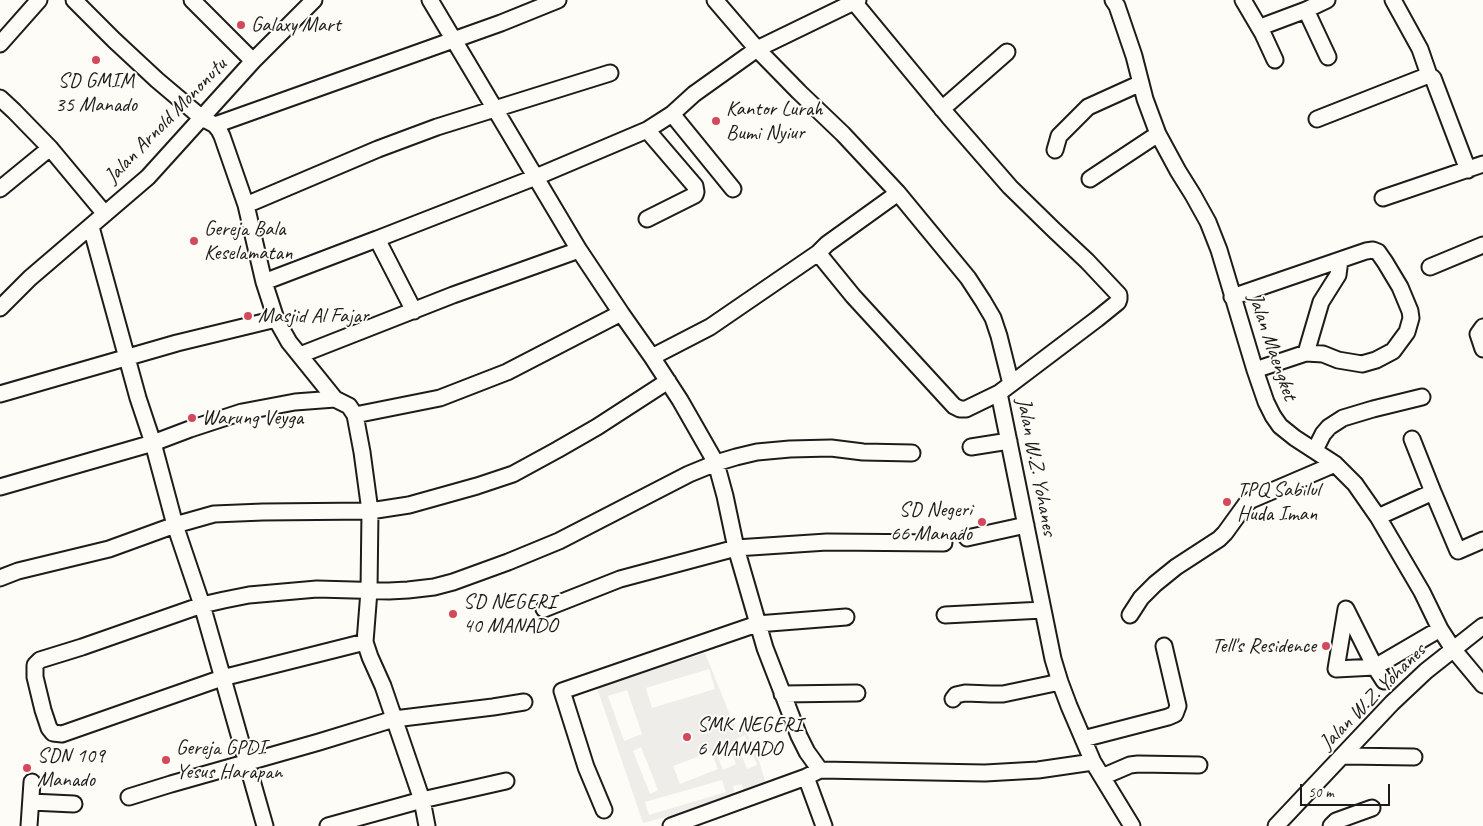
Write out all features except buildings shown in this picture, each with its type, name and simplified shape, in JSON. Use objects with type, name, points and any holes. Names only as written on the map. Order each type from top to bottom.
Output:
[{"type":"street","points":[[0,44],[39,0]]},
{"type":"street","points":[[74,0],[121,47],[208,121],[222,136],[246,205],[264,282],[276,319],[289,342],[334,399],[349,406],[356,415],[370,511],[369,590],[365,642],[383,686],[422,800],[427,826]]},
{"type":"street","points":[[192,0],[253,61]]},
{"type":"street","name":"Jalan Arnold Mononutu","points":[[0,308],[30,278],[148,177],[208,121],[253,61],[314,0]]},
{"type":"street","points":[[430,0],[579,250],[668,381],[716,463],[736,548],[757,624],[782,694],[806,752],[813,774],[818,807],[824,826]]},
{"type":"street","points":[[208,121],[453,40],[558,0]]},
{"type":"street","name":"Jalan W.Z. Yohanes","points":[[715,0],[757,49],[843,134],[898,193],[968,278],[993,318],[999,336],[1009,441],[1053,659],[1060,682],[1093,762],[1132,826]]},
{"type":"street","name":"Jalan Maengket","points":[[1113,0],[1117,6],[1134,56],[1145,99],[1158,134],[1178,171],[1194,195],[1208,222],[1219,250],[1266,402],[1280,426],[1335,464],[1355,484],[1378,517],[1422,592],[1440,629],[1453,649],[1483,685]]},
{"type":"street","points":[[1243,0],[1263,34],[1275,60]]},
{"type":"street","points":[[1266,25],[1306,10],[1326,0]]},
{"type":"street","points":[[1393,0],[1420,49],[1429,74],[1433,78],[1468,170]]},
{"type":"street","points":[[264,282],[536,177],[647,130],[672,114],[694,94],[757,49],[856,1],[942,109],[1010,187],[1087,261],[1119,294],[1119,299],[1118,302],[1097,319],[1005,388],[966,409],[960,410],[954,406],[853,296],[818,253]]},
{"type":"street","points":[[1306,10],[1328,57]]},
{"type":"street","points":[[942,109],[1007,52]]},
{"type":"street","points":[[246,205],[378,149],[495,108],[610,73]]},
{"type":"street","points":[[1316,119],[1429,74]]},
{"type":"street","points":[[1055,150],[1058,136],[1088,107],[1141,83]]},
{"type":"street","points":[[0,98],[50,148],[105,214]]},
{"type":"street","points":[[672,114],[733,189]]},
{"type":"street","points":[[647,130],[696,186],[695,195],[647,219]]},
{"type":"street","points":[[1090,179],[1158,134]]},
{"type":"street","points":[[0,189],[50,148]]},
{"type":"street","points":[[1383,198],[1483,164]]},
{"type":"street","points":[[652,357],[710,327],[818,253],[898,193]]},
{"type":"street","points":[[91,226],[126,358],[153,443],[175,525],[202,605],[265,826]]},
{"type":"street","points":[[377,239],[414,311]]},
{"type":"street","points":[[1430,267],[1483,245]]},
{"type":"street","points":[[300,356],[414,311],[579,250]]},
{"type":"street","points":[[1232,297],[1373,250],[1378,252],[1400,287],[1410,312],[1411,318],[1407,332],[1393,351],[1362,364],[1338,360],[1323,354],[1306,353],[1255,370]]},
{"type":"street","points":[[1306,353],[1321,302],[1338,275],[1340,260]]},
{"type":"street","points":[[356,415],[440,398],[507,372],[621,313]]},
{"type":"street","points":[[0,394],[177,343],[276,319]]},
{"type":"street","points":[[1483,327],[1478,337],[1483,349]]},
{"type":"street","points":[[0,578],[26,569],[109,549],[175,525],[214,514],[370,511],[436,498],[477,486],[513,474],[597,427],[668,381]]},
{"type":"street","points":[[1315,450],[1323,434],[1343,418],[1382,406],[1422,397]]},
{"type":"street","points":[[0,486],[153,443],[242,412],[295,402],[334,399]]},
{"type":"street","points":[[1412,439],[1458,551],[1483,540]]},
{"type":"street","points":[[970,447],[1009,441]]},
{"type":"street","points":[[365,642],[222,678],[62,734],[53,733],[49,728],[35,677],[35,665],[37,662],[202,605],[249,595],[317,590],[389,591],[434,587],[453,582],[560,541],[689,474],[716,463],[757,452],[831,448],[863,452],[912,453]]},
{"type":"street","points":[[1130,616],[1141,598],[1155,584],[1225,533],[1251,500],[1335,464]]},
{"type":"street","points":[[1378,517],[1433,492]]},
{"type":"street","points":[[967,538],[1026,525]]},
{"type":"street","points":[[544,609],[620,579],[736,548],[827,542],[944,543]]},
{"type":"street","points":[[945,615],[1043,610]]},
{"type":"street","points":[[604,810],[586,767],[562,691],[757,624],[846,617]]},
{"type":"street","name":"Jalan W.Z. Yohanes","points":[[1276,826],[1344,756],[1392,702],[1426,671],[1483,626]]},
{"type":"street","points":[[1384,681],[1375,667],[1440,629]]},
{"type":"street","points":[[1083,739],[1175,714],[1178,706],[1164,646]]},
{"type":"street","points":[[952,699],[956,695],[964,693],[1003,694],[1060,682]]},
{"type":"street","points":[[782,694],[857,692]]},
{"type":"street","points":[[129,797],[394,719],[524,702]]},
{"type":"street","points":[[1344,756],[1414,757]]},
{"type":"street","points":[[670,826],[813,774],[985,773],[1038,770],[1093,762]]},
{"type":"street","points":[[1102,777],[1134,764],[1199,765]]},
{"type":"street","points":[[328,826],[422,800],[506,781]]},
{"type":"street","points":[[30,826],[32,782]]},
{"type":"street","points":[[31,802],[74,804]]},
{"type":"street","points":[[1331,826],[1336,821],[1372,808]]},
{"type":"shaded area","name":"SMK NEGERI 6 MANADO","points":[[705,653],[736,730],[745,730],[759,761],[770,796],[723,802],[643,823],[597,688]],"holes":[[[709,669],[715,689],[652,708],[646,688]],[[627,690],[642,734],[624,741],[608,696]],[[745,735],[757,765],[747,769],[735,740]],[[641,747],[658,790],[650,794],[633,751]],[[729,747],[736,764],[723,770],[716,752]],[[711,752],[718,769],[680,784],[673,766]],[[722,780],[726,792],[649,815],[645,802]],[[742,784],[745,798],[736,799],[733,786]]]},
{"type":"place","name":"Galaxy Mart","points":[[241,25]]},
{"type":"place","name":"SD GMIM 35 Manado","points":[[96,60]]},
{"type":"place","name":"Kantor Lurah Bumi Nyiur","points":[[716,121]]},
{"type":"place","name":"Gereja Bala Keselamatan","points":[[194,241]]},
{"type":"place","name":"Masjid Al Fajar","points":[[248,316]]},
{"type":"place","name":"Warung Veyga","points":[[192,418]]},
{"type":"place","name":"TPQ Sabilul Huda Iman","points":[[1227,502]]},
{"type":"place","name":"SD Negeri 66 Manado","points":[[982,522]]},
{"type":"place","name":"SD NEGERI 40 MANADO","points":[[453,614]]},
{"type":"place","name":"Tell's Residence","points":[[1326,646]]},
{"type":"place","name":"SMK NEGERI 6 MANADO","points":[[687,737]]},
{"type":"place","name":"Gereja GPDI Yesus Harapan","points":[[166,760]]},
{"type":"place","name":"SDN 109 Manado","points":[[27,768]]}]
